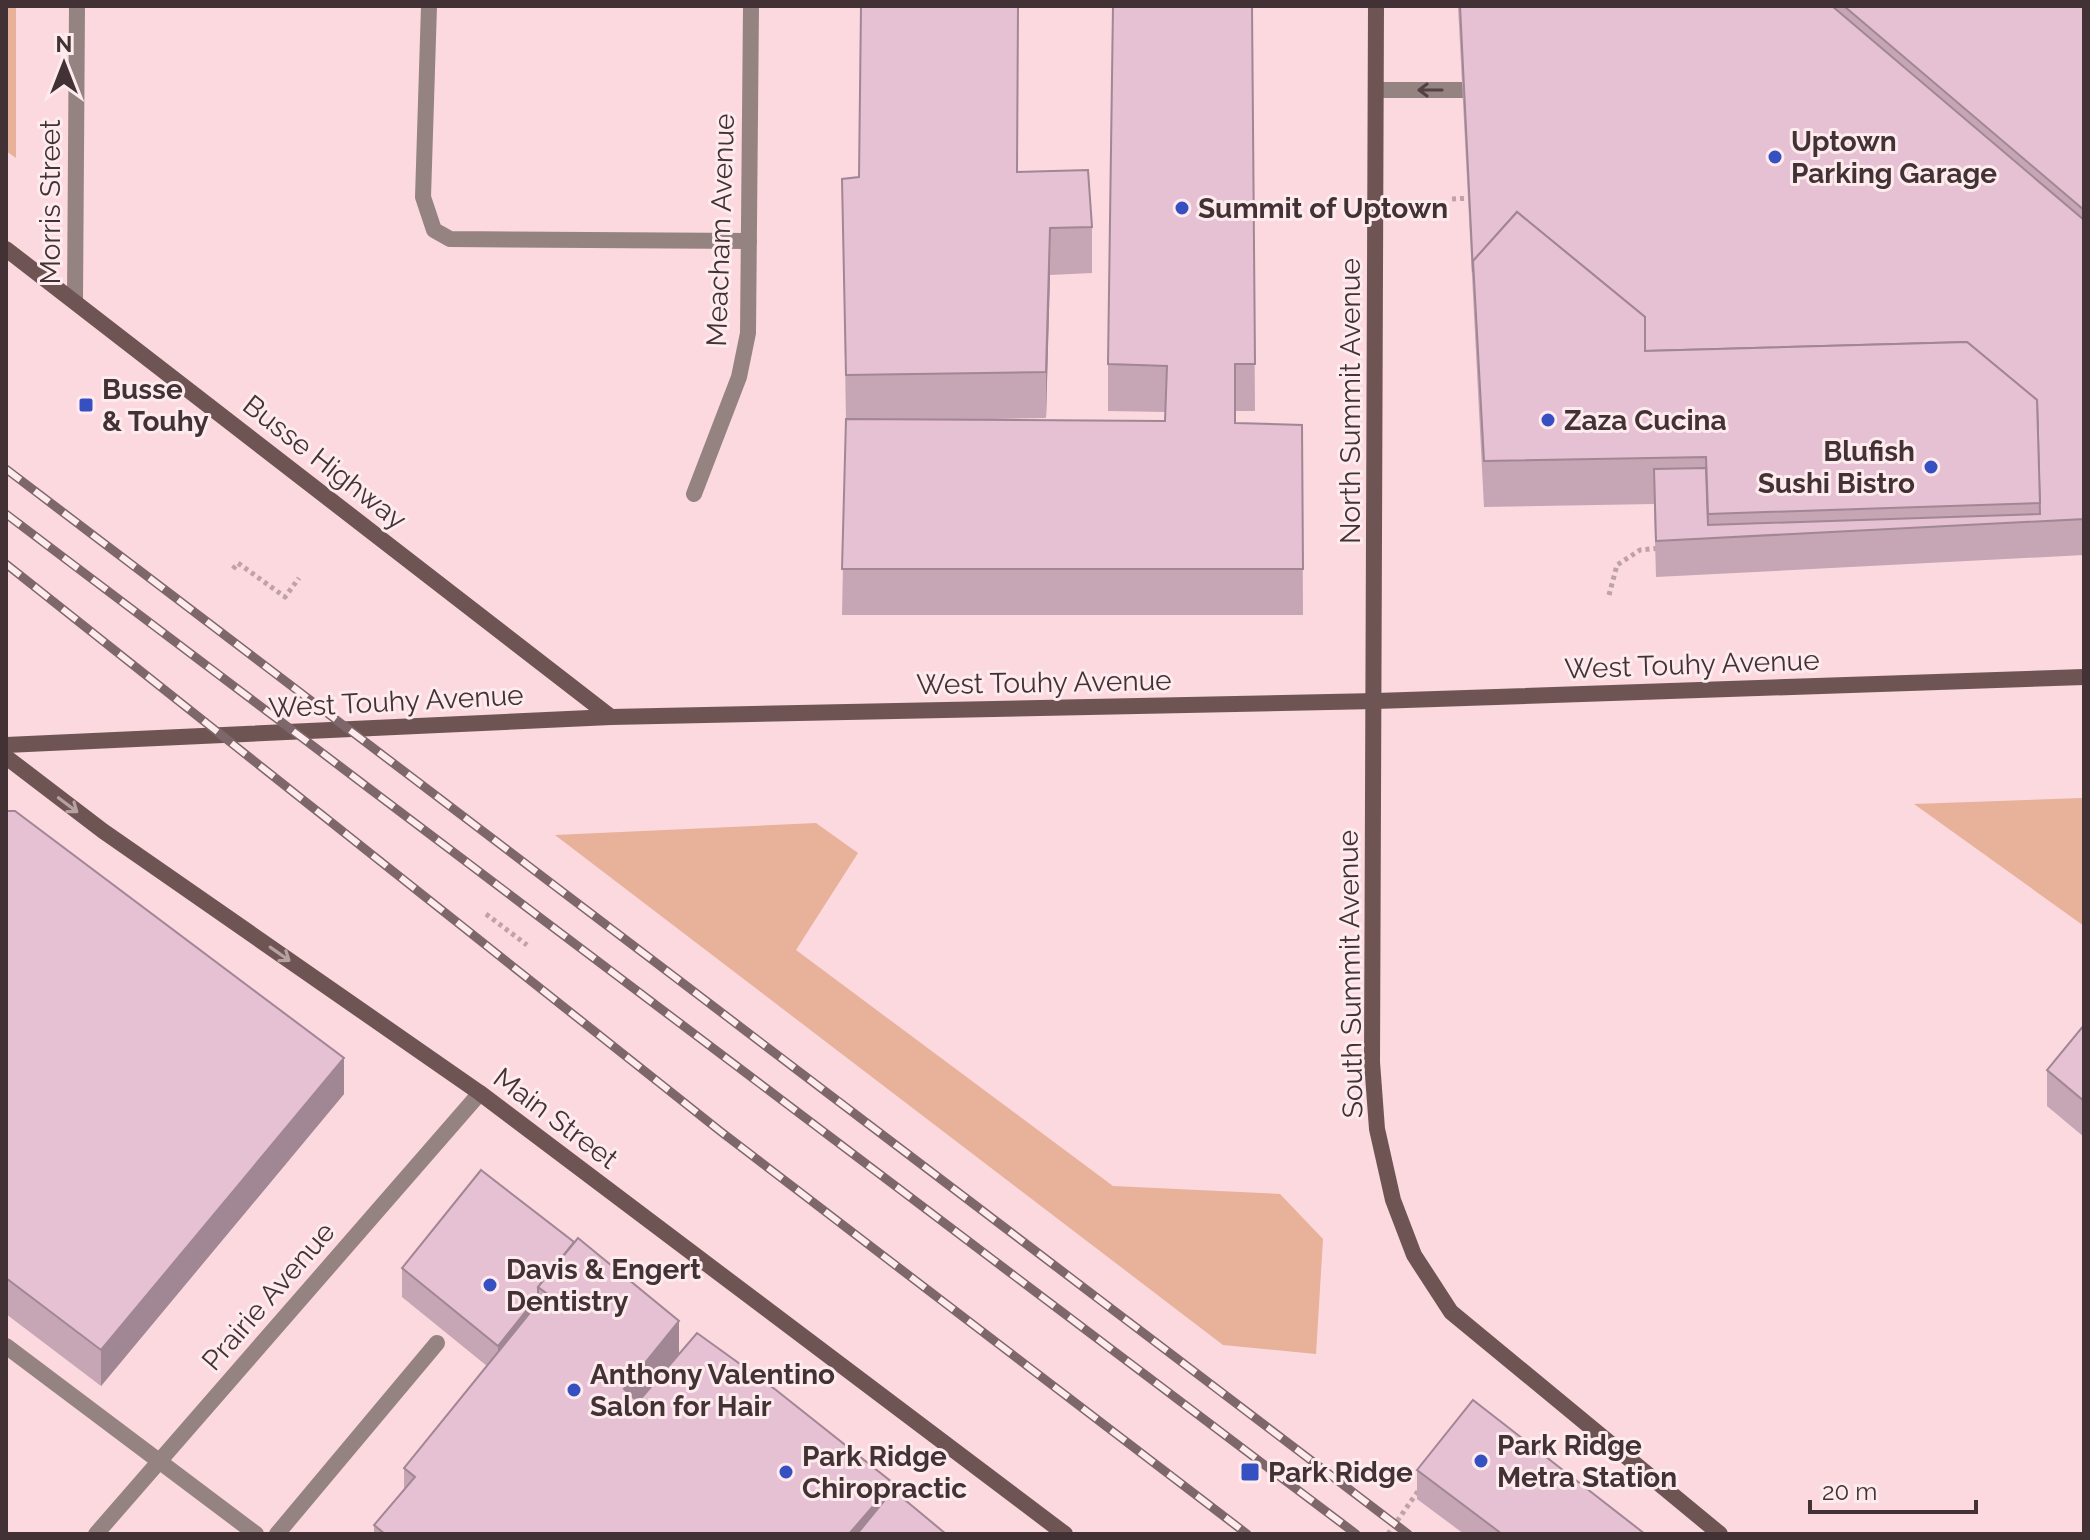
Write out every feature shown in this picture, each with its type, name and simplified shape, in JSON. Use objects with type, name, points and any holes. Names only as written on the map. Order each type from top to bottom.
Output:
[{"type":"street","name":"Morris Street","points":[[75,301],[77,6]]},
{"type":"street","points":[[429,6],[423,197],[434,230],[450,239],[749,241]]},
{"type":"street","name":"Meacham Avenue","points":[[694,494],[739,377],[748,333],[751,6]]},
{"type":"street","name":"North Summit Avenue","points":[[1376,6],[1376,701]]},
{"type":"street","points":[[1376,90],[1502,90]]},
{"type":"street","name":"Busse Highway","points":[[6,249],[611,717]]},
{"type":"street","name":"West Touhy Avenue","points":[[6,745],[611,717],[1376,701],[2084,677]]},
{"type":"street","name":"South Summit Avenue","points":[[1376,701],[1373,1093],[1393,1200],[1414,1255],[1451,1312],[1720,1534]]},
{"type":"street","name":"Main Street","points":[[6,757],[103,831],[480,1093],[1065,1534]]},
{"type":"street","name":"Prairie Avenue","points":[[96,1534],[480,1093]]},
{"type":"street","points":[[277,1534],[437,1343]]},
{"type":"street","points":[[6,1346],[256,1534]]},
{"type":"path","points":[[1452,199],[1486,198]]},
{"type":"path","points":[[1609,595],[1617,565],[1640,550],[1665,548]]},
{"type":"path","points":[[233,569],[238,563],[285,597],[299,578]]},
{"type":"path","points":[[486,914],[527,945]]},
{"type":"path","points":[[1388,1534],[1426,1479]]},
{"type":"shaded area","points":[[6,6],[16,6],[16,158],[6,151]]},
{"type":"shaded area","points":[[2082,798],[2084,926],[1914,804]]},
{"type":"shaded area","points":[[816,823],[858,853],[796,950],[1113,1186],[1280,1194],[1323,1239],[1316,1354],[1223,1345],[555,835]]},
{"type":"building","points":[[861,6],[1018,6],[1017,172],[1088,170],[1092,227],[1050,228],[1046,372],[846,375],[842,179],[859,177]]},
{"type":"building","name":"Summit of Uptown","points":[[1113,6],[1252,6],[1255,364],[1235,364],[1235,423],[1302,425],[1303,569],[842,569],[846,419],[1165,421],[1167,366],[1108,364]]},
{"type":"building","points":[[1460,6],[1832,6],[2084,220],[2084,519],[1656,541],[1654,469],[1706,468],[1708,525],[2040,514],[2037,400],[1967,342],[1645,351],[1645,317],[1517,212],[1473,261],[1473,272]]},
{"type":"building","points":[[1844,6],[2084,6],[2084,210]]},
{"type":"building","points":[[1517,212],[1645,317],[1645,351],[1967,342],[2037,400],[2040,503],[1708,514],[1706,457],[1484,461],[1473,261]]},
{"type":"building","points":[[6,811],[15,811],[344,1058],[101,1350],[6,1278]]},
{"type":"building","points":[[2084,1025],[2084,1101],[2047,1070]]},
{"type":"building","name":"Davis & Engert Dentistry","points":[[481,1170],[574,1242],[538,1287],[538,1296],[498,1346],[402,1268]]},
{"type":"building","points":[[578,1238],[679,1321],[624,1389],[638,1402],[697,1333],[776,1390],[893,1483],[849,1534],[385,1534],[374,1525],[415,1477],[404,1468],[546,1293],[538,1287]]},
{"type":"building","name":"Park Ridge Metra Station","points":[[1473,1400],[1645,1534],[1502,1534],[1417,1470]]},
{"type":"building","points":[[893,1490],[946,1534],[857,1534]]},
{"type":"railway","points":[[6,469],[1408,1534]]},
{"type":"railway","points":[[6,514],[1356,1534]]},
{"type":"railway","points":[[6,564],[720,1131],[1247,1534]]},
{"type":"place","name":"Uptown Parking Garage","points":[[1775,157]]},
{"type":"place","name":"Summit of Uptown","points":[[1182,208]]},
{"type":"place","name":"Busse & Touhy","points":[[86,405]]},
{"type":"place","name":"Zaza Cucina","points":[[1548,420]]},
{"type":"place","name":"Blufish Sushi Bistro","points":[[1931,467]]},
{"type":"place","name":"Davis & Engert Dentistry","points":[[490,1285]]},
{"type":"place","name":"Anthony Valentino Salon for Hair","points":[[574,1390]]},
{"type":"place","name":"Park Ridge Metra Station","points":[[1481,1461]]},
{"type":"place","name":"Park Ridge Chiropractic","points":[[786,1472]]},
{"type":"place","name":"Park Ridge","points":[[1250,1472]]}]
